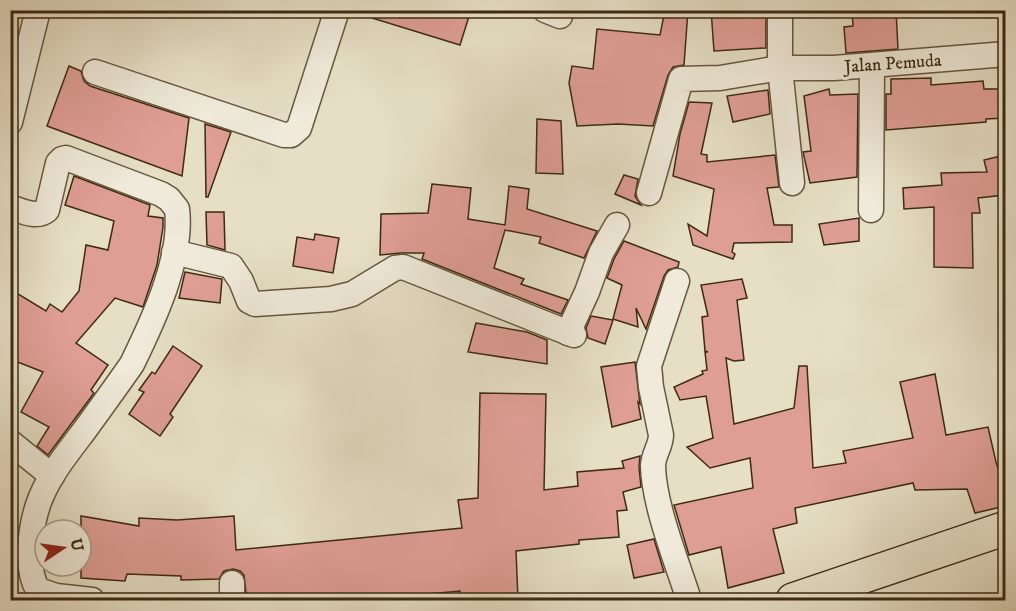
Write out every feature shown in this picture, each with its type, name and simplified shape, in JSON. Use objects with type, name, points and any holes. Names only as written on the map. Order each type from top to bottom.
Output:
[{"type":"highway","points":[[795,600],[1005,528]]},
{"type":"street","points":[[10,122],[38,10]]},
{"type":"street","points":[[95,72],[284,135],[291,135],[299,128],[337,10]]},
{"type":"street","points":[[780,10],[780,68],[792,183]]},
{"type":"street","name":"Jalan Pemuda","points":[[649,193],[681,80],[720,78],[780,68],[872,66],[1005,54]]},
{"type":"street","points":[[871,210],[872,66]]},
{"type":"street","points":[[10,207],[37,215],[43,214],[47,210],[58,163],[66,158],[161,194],[169,199],[177,209],[174,252],[168,278],[132,364],[52,476],[40,498],[30,547],[35,585],[43,593],[92,600]]},
{"type":"street","points":[[174,252],[231,266],[241,281],[249,301],[255,304],[331,299],[352,294],[395,268],[403,267],[571,334],[601,253],[617,225]]},
{"type":"street","points":[[677,281],[651,355],[649,374],[661,435],[653,461],[659,503],[689,600]]},
{"type":"street","points":[[10,442],[52,476]]},
{"type":"building","points":[[360,10],[471,10],[460,45],[359,14]]},
{"type":"building","points":[[665,10],[688,10],[684,65],[673,67],[668,75],[653,126],[618,124],[577,126],[569,83],[572,66],[593,69],[597,29],[660,35]]},
{"type":"building","points":[[711,10],[766,10],[766,48],[714,51]]},
{"type":"building","points":[[852,10],[896,10],[898,49],[846,53],[844,27],[853,26]]},
{"type":"building","points":[[69,66],[81,71],[84,81],[90,86],[189,118],[182,176],[47,126]]},
{"type":"building","points":[[931,78],[931,85],[983,81],[984,89],[1005,89],[1005,118],[986,119],[986,122],[886,130],[886,94],[891,94],[891,79]]},
{"type":"building","points":[[829,89],[830,95],[858,94],[857,177],[810,183],[803,152],[811,151],[804,96]]},
{"type":"building","points":[[768,90],[770,114],[733,122],[727,96]]},
{"type":"building","points":[[689,102],[712,103],[701,154],[707,155],[707,162],[775,155],[779,187],[767,188],[774,225],[792,225],[792,242],[734,243],[733,259],[693,245],[688,224],[707,236],[714,189],[673,176],[680,134]]},
{"type":"building","points":[[537,119],[561,121],[563,174],[536,173]]},
{"type":"building","points":[[205,124],[231,132],[208,197],[206,197]]},
{"type":"building","points":[[1005,155],[1005,195],[978,198],[980,213],[972,213],[973,268],[934,267],[934,207],[904,209],[903,188],[942,185],[941,173],[987,172],[984,160]]},
{"type":"building","points":[[624,175],[638,179],[635,196],[641,205],[615,194]]},
{"type":"building","points":[[74,176],[150,205],[148,216],[163,218],[163,227],[157,265],[143,307],[115,298],[76,343],[108,365],[91,390],[94,393],[48,455],[37,446],[49,427],[21,412],[43,372],[10,359],[10,289],[46,311],[50,304],[62,312],[79,291],[86,245],[108,250],[114,221],[65,205]]},
{"type":"building","points":[[432,184],[471,188],[468,219],[505,225],[509,186],[529,189],[527,209],[597,231],[584,258],[539,243],[541,237],[505,230],[494,268],[524,279],[521,284],[568,300],[561,314],[422,259],[424,253],[380,255],[381,214],[428,213]]},
{"type":"building","points":[[206,212],[224,212],[225,250],[207,245]]},
{"type":"building","points":[[859,218],[859,241],[824,245],[819,224]]},
{"type":"building","points":[[315,234],[339,238],[333,273],[293,266],[297,237],[314,240]]},
{"type":"building","points":[[624,241],[679,262],[678,267],[668,270],[664,276],[646,329],[636,308],[638,327],[613,319],[622,285],[607,278]]},
{"type":"building","points":[[185,272],[222,279],[220,303],[179,298]]},
{"type":"building","points":[[742,279],[747,298],[737,300],[744,360],[734,361],[726,358],[734,424],[794,408],[799,366],[807,366],[813,468],[846,463],[843,451],[913,438],[900,382],[935,374],[946,435],[988,427],[1005,489],[1005,506],[975,513],[967,489],[915,490],[913,483],[795,508],[797,523],[773,529],[784,573],[728,588],[721,547],[689,555],[674,505],[753,488],[750,458],[710,468],[687,447],[713,438],[706,396],[680,400],[674,387],[707,370],[705,352],[708,352],[705,351],[702,317],[708,316],[701,285]]},
{"type":"building","points":[[591,316],[613,320],[605,344],[588,338],[586,328]]},
{"type":"building","points":[[476,323],[527,332],[547,340],[547,364],[468,352]]},
{"type":"building","points":[[173,346],[202,366],[170,414],[173,417],[160,436],[129,414],[144,392],[139,390],[152,372],[155,374]]},
{"type":"building","points":[[635,362],[641,419],[612,427],[601,367]]},
{"type":"building","points":[[480,393],[546,394],[544,490],[578,486],[577,472],[624,468],[622,461],[640,456],[641,487],[623,492],[627,510],[617,511],[619,537],[579,540],[579,544],[516,551],[518,600],[461,600],[460,591],[361,600],[253,600],[246,593],[244,575],[233,569],[224,571],[219,579],[181,580],[181,576],[127,574],[125,581],[81,578],[93,578],[93,518],[139,526],[139,518],[177,520],[234,516],[236,550],[462,528],[458,500],[478,498]]},
{"type":"building","points":[[654,539],[664,572],[634,578],[627,545]]}]
